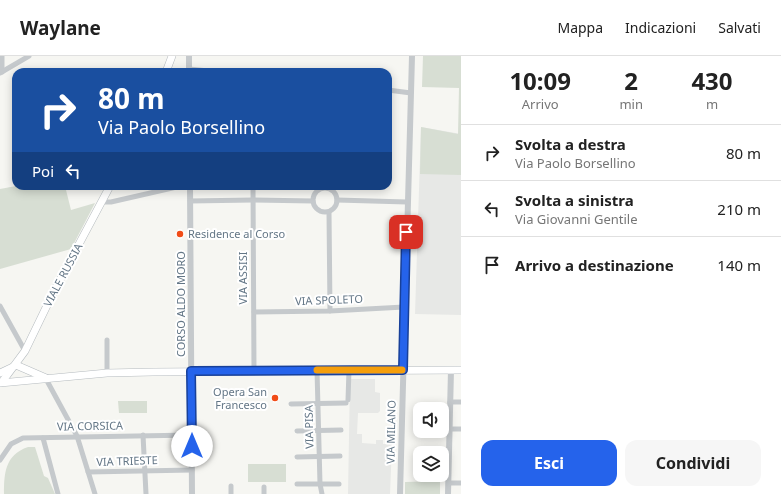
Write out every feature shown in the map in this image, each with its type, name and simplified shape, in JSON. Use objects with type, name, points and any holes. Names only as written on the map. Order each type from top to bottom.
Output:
[{"type":"main road","points":[[168,68],[172,56]]},
{"type":"main road","name":"VIALE RUSSIA","points":[[1,383],[16,365],[24,351],[108,190]]},
{"type":"main road","points":[[0,373],[16,365],[46,378]]},
{"type":"main road","points":[[1,383],[107,374],[191,371],[461,370]]},
{"type":"street","points":[[1,73],[2,56]]},
{"type":"street","points":[[1,73],[28,56]]},
{"type":"street","points":[[189,56],[189,68]]},
{"type":"street","name":"VIA MILANO","points":[[400,494],[412,56]]},
{"type":"street","points":[[392,91],[410,93]]},
{"type":"street","points":[[102,202],[111,202],[164,190]]},
{"type":"street","name":"CORSO ALDO MORO","points":[[190,190],[192,494]]},
{"type":"street","name":"VIA ASSISI","points":[[253,190],[254,371]]},
{"type":"street","points":[[321,190],[317,192],[314,201],[319,210],[329,212]]},
{"type":"street","points":[[329,212],[335,207],[337,200],[334,192],[331,190]]},
{"type":"street","points":[[337,200],[407,202]]},
{"type":"street","points":[[190,201],[314,201]]},
{"type":"street","points":[[329,212],[330,311]]},
{"type":"street","points":[[0,306],[24,351]]},
{"type":"street","name":"VIA SPOLETO","points":[[254,312],[330,311],[404,307]]},
{"type":"street","points":[[107,340],[107,374]]},
{"type":"street","name":"VIA PISA","points":[[317,370],[320,484],[322,494]]},
{"type":"street","points":[[291,404],[347,401],[349,370]]},
{"type":"street","points":[[451,370],[449,429],[461,429]]},
{"type":"street","points":[[46,378],[77,436],[95,494]]},
{"type":"street","points":[[450,402],[461,402]]},
{"type":"street","points":[[297,431],[341,430]]},
{"type":"street","points":[[144,435],[146,494]]},
{"type":"street","name":"VIA CORSICA","points":[[0,460],[11,444],[23,438],[192,435]]},
{"type":"street","points":[[43,438],[58,494]]},
{"type":"street","points":[[448,494],[449,438]]},
{"type":"street","points":[[297,457],[340,456]]},
{"type":"street","name":"VIA TRIESTE","points":[[88,472],[192,470]]},
{"type":"street","points":[[449,483],[461,483]]},
{"type":"street","points":[[297,484],[339,484]]},
{"type":"street","points":[[231,486],[231,494]]},
{"type":"street","points":[[264,487],[264,494]]},
{"type":"shaded area","points":[[423,56],[461,56],[461,175],[420,174],[421,127],[458,134],[459,88],[422,87]]},
{"type":"shaded area","points":[[421,127],[461,134],[461,315],[415,314]]},
{"type":"shaded area","points":[[12,187],[12,190],[66,190],[71,210],[95,203],[71,249],[0,269],[0,189]]},
{"type":"shaded area","points":[[350,379],[375,379],[375,392],[380,393],[380,411],[378,413],[358,413],[357,434],[362,434],[362,443],[376,444],[376,440],[383,440],[383,444],[392,444],[390,494],[348,494]]},
{"type":"shaded area","points":[[118,401],[147,401],[147,413],[119,413]]},
{"type":"shaded area","points":[[28,447],[35,447],[44,476],[48,478],[55,494],[4,494],[7,466],[10,460],[20,450]]},
{"type":"shaded area","points":[[248,464],[286,464],[286,482],[248,482]]},
{"type":"shaded area","points":[[405,482],[440,482],[440,494],[405,494]]},
{"type":"slow traffic","points":[[317,370],[402,370]]},
{"type":"place","name":"Residence al Corso","points":[[180,234]]},
{"type":"place","name":"Opera San Francesco","points":[[275,398]]},
{"type":"route","points":[[192,446],[191,371],[403,370],[406,232]]}]
